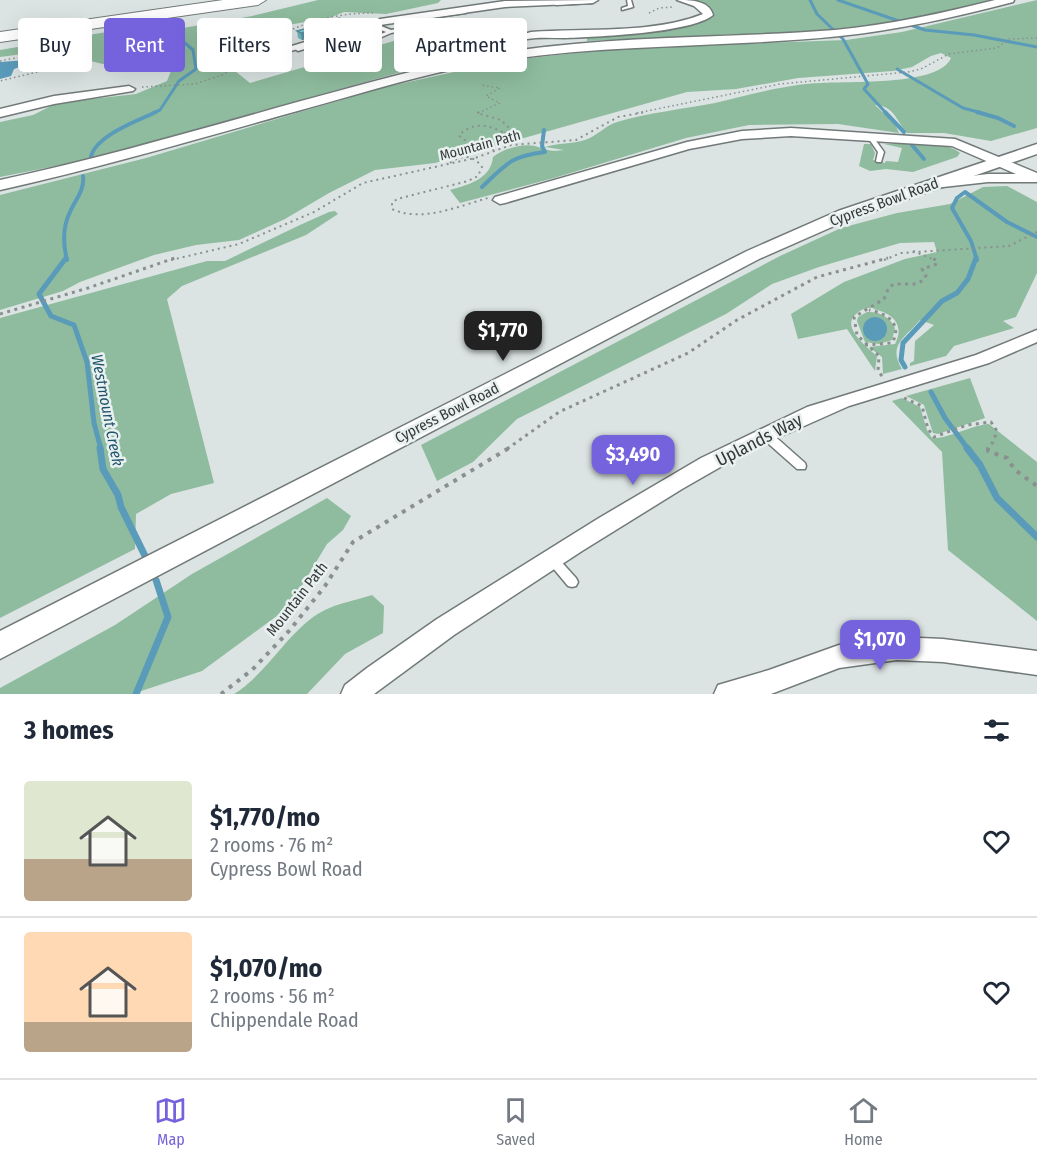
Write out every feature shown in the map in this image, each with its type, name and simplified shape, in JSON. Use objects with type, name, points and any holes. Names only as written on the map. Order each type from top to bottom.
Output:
[{"type":"highway","points":[[0,24],[174,0]]},
{"type":"highway","points":[[0,38],[258,0]]},
{"type":"street","points":[[527,52],[627,42],[839,33],[927,20],[1009,0]]},
{"type":"street","points":[[382,24],[512,4],[591,2]]},
{"type":"street","points":[[527,37],[689,23],[708,15],[708,12],[700,5],[680,3]]},
{"type":"street","points":[[295,49],[304,47]]},
{"type":"street","points":[[0,184],[125,156],[430,72]]},
{"type":"street","points":[[0,113],[63,98],[129,88]]},
{"type":"street","points":[[500,200],[687,146],[742,135],[791,132],[955,142],[1037,178]]},
{"type":"street","name":"Cypress Bowl Road","points":[[0,646],[753,255],[843,215],[1037,149]]},
{"type":"street","points":[[932,184],[988,178],[1037,178]]},
{"type":"street","name":"Uplands Way","points":[[354,694],[406,655],[552,559],[635,507],[729,454],[814,412],[890,385],[977,362],[1000,354],[1037,335]]},
{"type":"street","points":[[727,694],[769,683],[848,654],[881,649],[940,649],[1037,663]]},
{"type":"lane","points":[[624,9],[631,7],[629,0]]},
{"type":"lane","points":[[382,29],[390,32]]},
{"type":"lane","points":[[382,35],[394,31]]},
{"type":"lane","points":[[872,138],[881,152],[879,161]]},
{"type":"lane","points":[[766,435],[801,466]]},
{"type":"lane","points":[[552,559],[572,582]]},
{"type":"path","points":[[649,13],[680,3]]},
{"type":"path","name":"Mountain Path","points":[[0,314],[51,300],[184,255],[248,241],[314,212],[363,183],[475,158],[511,145],[582,138],[618,117],[716,99],[794,81],[908,72],[921,69],[945,55],[997,48],[1010,39],[1037,38]]},
{"type":"path","points":[[129,88],[195,84],[222,75],[243,63],[295,49]]},
{"type":"path","points":[[0,61],[42,58],[58,61],[62,66],[57,70],[0,81]]},
{"type":"path","points":[[481,85],[500,88],[486,96],[500,103],[477,113],[501,119],[509,124],[511,130],[504,133],[480,125],[467,128],[459,135],[462,139],[494,150]]},
{"type":"path","points":[[504,133],[511,145]]},
{"type":"path","points":[[455,186],[478,176],[482,167],[475,158]]},
{"type":"path","name":"Mountain Path","points":[[221,694],[237,683],[269,653],[320,593],[346,549],[364,534],[435,495],[495,458],[544,421],[598,392],[688,353],[737,320],[804,282],[825,274],[913,251],[1000,247],[1017,243],[1037,232]]},
{"type":"path","points":[[883,378],[879,371],[879,356],[865,345],[853,322],[856,315],[884,298],[889,287],[894,284],[916,284],[924,280],[926,275],[922,269],[937,264],[933,258],[913,251]]},
{"type":"path","points":[[865,345],[879,346],[896,339],[897,326],[881,312],[867,310]]},
{"type":"path","points":[[899,394],[922,406],[932,435],[936,438],[962,427],[991,422],[997,431],[993,442],[987,448],[988,451],[1007,458],[1015,470],[1037,486]]},
{"type":"green space","points":[[318,0],[441,0],[438,3],[386,14],[344,12],[329,18],[304,18],[304,22],[292,24],[292,18],[240,18]]},
{"type":"green space","points":[[692,0],[990,0],[942,13],[842,29],[739,36],[587,41],[587,37],[675,26],[712,14],[703,4]]},
{"type":"green space","points":[[1037,0],[1037,128],[991,141],[944,133],[907,133],[891,111],[875,105],[895,124],[899,133],[838,124],[749,125],[686,138],[554,178],[460,203],[450,190],[478,180],[488,171],[493,157],[513,147],[530,145],[552,151],[564,150],[545,147],[585,140],[613,123],[629,119],[781,88],[808,84],[912,78],[943,67],[951,58],[941,53],[912,67],[893,71],[798,78],[736,89],[687,92],[435,163],[375,170],[285,219],[239,240],[196,245],[154,255],[80,282],[63,291],[0,310],[0,195],[146,158],[381,88],[454,72],[527,72],[527,58],[620,48],[846,40],[902,32]]},
{"type":"green space","points":[[197,26],[197,72],[236,72],[250,83],[304,67],[304,72],[382,72],[382,44],[394,41],[394,72],[401,72],[86,160],[0,177],[0,122],[33,115],[57,103],[136,94],[167,81],[171,72],[185,72],[185,28]]},
{"type":"green space","points":[[104,32],[104,64],[92,61],[92,34]]},
{"type":"green space","points":[[18,47],[18,55],[0,57],[0,50]]},
{"type":"green space","points":[[864,144],[871,144],[875,153],[873,160],[885,163],[886,161],[898,162],[902,148],[884,144],[936,144],[960,153],[957,157],[913,172],[886,169],[870,171],[859,166]]},
{"type":"green space","points":[[1007,186],[1037,202],[1037,273],[1016,317],[1003,321],[1014,328],[954,346],[946,356],[910,366],[910,363],[914,361],[915,341],[934,325],[920,320],[897,347],[898,361],[902,369],[883,374],[882,357],[869,347],[895,344],[899,331],[891,317],[874,308],[858,312],[852,319],[851,325],[862,343],[877,356],[875,371],[847,329],[798,339],[791,314],[844,282],[905,259],[937,252],[934,242],[900,243],[819,267],[772,284],[726,314],[517,419],[473,462],[437,481],[421,445],[780,256],[841,228],[897,213],[950,204],[983,187]]},
{"type":"green space","points":[[335,211],[338,214],[306,235],[182,286],[167,299],[214,483],[171,494],[136,514],[135,549],[0,618],[0,318],[207,261],[225,261]]},
{"type":"green space","points":[[867,312],[880,314],[890,321],[895,328],[892,340],[879,344],[865,342],[857,321],[858,317]]},
{"type":"green space","points":[[970,378],[985,418],[938,434],[933,433],[924,405],[906,396]]},
{"type":"green space","points":[[902,398],[920,407],[932,438],[944,437],[989,424],[1037,462],[1037,621],[948,550],[942,452],[892,401]]},
{"type":"green space","points":[[327,498],[351,516],[343,530],[327,544],[289,607],[202,671],[132,694],[0,694],[0,688],[115,625],[192,574]]},
{"type":"green space","points":[[372,595],[384,606],[383,633],[345,654],[307,694],[234,694],[258,675],[289,639],[311,619],[335,606]]},
{"type":"water","points":[[18,61],[18,68],[14,69],[11,76],[0,79],[0,62]]},
{"type":"water","points":[[875,317],[884,320],[887,329],[884,338],[875,341],[866,338],[863,329],[866,320]]},
{"type":"waterway","points":[[810,0],[817,14],[843,39],[868,84],[864,89],[886,113]]},
{"type":"waterway","points":[[838,0],[925,30],[974,35],[1037,47]]},
{"type":"waterway","name":"Westmount Creek","points":[[153,113],[160,110],[179,81],[196,69],[193,50],[185,43]]},
{"type":"waterway","points":[[897,69],[963,108],[982,113]]},
{"type":"waterway","name":"Westmount Creek","points":[[91,156],[95,148],[109,135],[156,112]]},
{"type":"waterway","points":[[885,112],[904,132]]},
{"type":"waterway","points":[[977,112],[998,118],[1014,126]]},
{"type":"waterway","points":[[482,187],[510,162],[524,156],[545,152],[542,146],[544,130]]},
{"type":"waterway","points":[[912,145],[924,159]]},
{"type":"waterway","name":"Westmount Creek","points":[[67,260],[64,241],[66,223],[81,190],[83,176]]},
{"type":"waterway","points":[[977,260],[971,241],[952,208],[957,198],[965,192],[1007,222],[1037,237]]},
{"type":"waterway","name":"Westmount Creek","points":[[66,258],[39,294],[51,316],[74,325],[87,362],[94,423],[101,449]]},
{"type":"waterway","points":[[905,367],[901,360],[903,343],[942,301],[957,293],[968,279],[976,258]]},
{"type":"waterway","points":[[931,392],[945,418],[968,449]]},
{"type":"waterway","name":"Westmount Creek","points":[[100,448],[103,469],[118,495],[121,507],[148,562]]},
{"type":"waterway","points":[[967,448],[980,465],[997,498],[1037,537]]},
{"type":"waterway","name":"Westmount Creek","points":[[136,694],[168,617],[156,580]]}]
